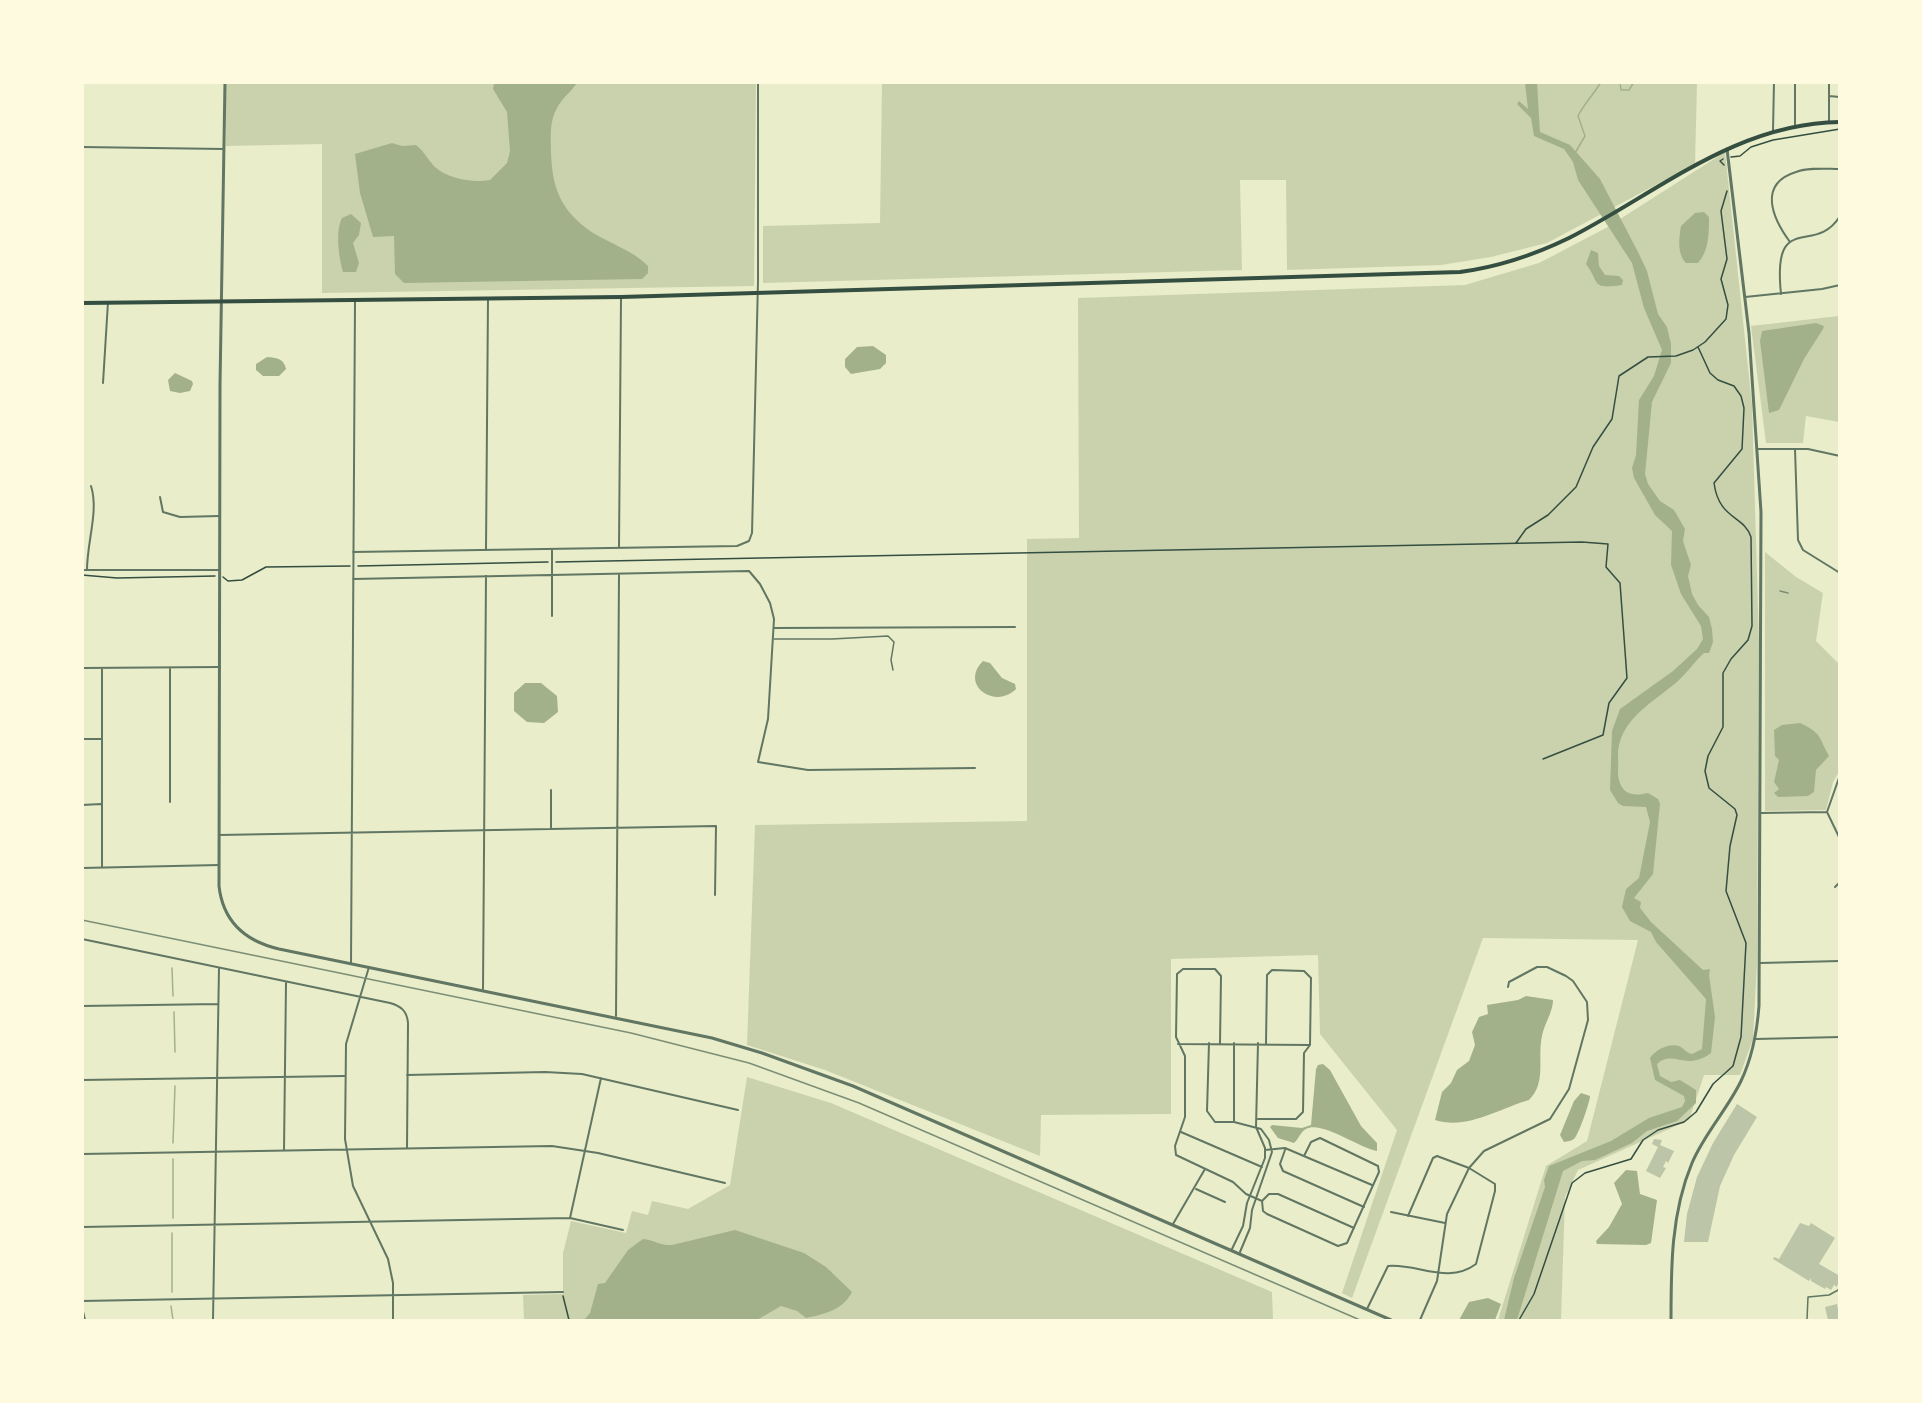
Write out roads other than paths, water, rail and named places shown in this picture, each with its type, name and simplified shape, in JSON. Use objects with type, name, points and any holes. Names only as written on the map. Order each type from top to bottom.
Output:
[{"type":"main road","points":[[82,302],[621,297],[1450,273],[1486,268],[1529,255],[1562,241],[1727,149],[1773,131],[1795,126],[1839,122]]},
{"type":"street","points":[[225,82],[219,865],[223,906],[233,924],[244,935],[268,946],[616,1016],[720,1040],[803,1067],[1240,1252],[1392,1320]]},
{"type":"street","points":[[353,552],[737,546],[749,541],[752,533],[757,294],[758,82]]},
{"type":"street","points":[[1773,131],[1774,82]]},
{"type":"street","points":[[1795,82],[1795,126]]},
{"type":"street","points":[[1829,82],[1829,122]]},
{"type":"street","points":[[1829,96],[1839,97]]},
{"type":"street","points":[[82,147],[224,148]]},
{"type":"street","points":[[1671,1320],[1673,1238],[1682,1190],[1698,1150],[1741,1081],[1755,1039],[1760,963],[1762,552],[1758,449],[1745,297],[1727,149]]},
{"type":"street","points":[[1790,242],[1773,214],[1772,201],[1778,186],[1783,179],[1798,171],[1839,169]]},
{"type":"street","points":[[1781,294],[1779,259],[1790,242],[1826,230],[1839,216]]},
{"type":"street","points":[[1745,297],[1839,285]]},
{"type":"street","points":[[619,548],[621,297]]},
{"type":"street","points":[[486,550],[488,298]]},
{"type":"street","points":[[351,963],[355,301]]},
{"type":"street","points":[[103,383],[108,302]]},
{"type":"street","points":[[1795,448],[1798,540],[1803,550],[1839,573]]},
{"type":"street","points":[[1758,449],[1822,450],[1839,456]]},
{"type":"street","points":[[87,570],[88,538],[96,502],[92,486]]},
{"type":"street","points":[[160,497],[163,512],[180,517],[220,516]]},
{"type":"street","points":[[552,549],[552,616]]},
{"type":"street","points":[[82,570],[220,570]]},
{"type":"street","points":[[353,579],[749,571],[760,584],[770,603],[774,628],[768,719],[758,762],[808,770],[975,768]]},
{"type":"street","points":[[616,1016],[619,574]]},
{"type":"street","points":[[483,989],[486,576]]},
{"type":"street","points":[[774,628],[1015,627]]},
{"type":"street","points":[[82,668],[220,667]]},
{"type":"street","points":[[102,668],[102,867]]},
{"type":"street","points":[[170,668],[170,802]]},
{"type":"street","points":[[82,739],[102,739]]},
{"type":"street","points":[[1839,775],[1827,812],[1839,839]]},
{"type":"street","points":[[551,790],[551,829]]},
{"type":"street","points":[[82,805],[102,804]]},
{"type":"street","points":[[1761,813],[1827,812]]},
{"type":"street","points":[[219,835],[716,826],[715,895]]},
{"type":"street","points":[[82,868],[219,865]]},
{"type":"street","points":[[1835,887],[1839,882]]},
{"type":"street","points":[[82,939],[394,1004],[405,1011],[408,1023],[406,1148]]},
{"type":"street","points":[[1760,963],[1839,961]]},
{"type":"street","points":[[369,966],[348,1036],[344,1076],[346,1149],[353,1186],[388,1259],[393,1296],[393,1320]]},
{"type":"street","points":[[213,1320],[219,968]]},
{"type":"street","points":[[1420,1320],[1438,1274],[1445,1223],[1469,1168],[1484,1151],[1550,1119],[1569,1089],[1588,1020],[1588,1005],[1577,986],[1569,978],[1551,969],[1532,968],[1509,982],[1508,987]]},
{"type":"street","points":[[1220,1043],[1221,976],[1215,969],[1183,969],[1177,974],[1176,1038],[1185,1056],[1185,1117],[1175,1146],[1176,1155],[1233,1182],[1250,1196],[1262,1201]]},
{"type":"street","points":[[1258,1119],[1296,1119],[1303,1112],[1304,1053],[1310,1045],[1311,978],[1304,971],[1272,970],[1267,975],[1266,1044]]},
{"type":"street","points":[[284,1150],[286,982]]},
{"type":"street","points":[[82,1006],[218,1004]]},
{"type":"street","points":[[1755,1039],[1839,1037]]},
{"type":"street","points":[[1209,1043],[1208,1111],[1215,1122],[1234,1122],[1256,1127],[1266,1136],[1272,1148],[1270,1164],[1256,1198],[1250,1228],[1240,1252]]},
{"type":"street","points":[[1234,1043],[1234,1122]]},
{"type":"street","points":[[1232,1249],[1243,1226],[1250,1196],[1262,1167],[1265,1150],[1256,1127],[1258,1119],[1258,1043]]},
{"type":"street","points":[[1178,1044],[1310,1045]]},
{"type":"street","points":[[407,1075],[545,1072],[602,1078],[738,1110]]},
{"type":"street","points":[[82,1080],[344,1076]]},
{"type":"street","points":[[570,1218],[602,1078]]},
{"type":"street","points":[[1181,1132],[1262,1167]]},
{"type":"street","points":[[1262,1201],[1263,1210],[1267,1214],[1338,1246],[1347,1243],[1379,1172],[1376,1164],[1323,1139],[1311,1142],[1304,1156]]},
{"type":"street","points":[[82,1154],[544,1146],[585,1150],[724,1183]]},
{"type":"street","points":[[1265,1150],[1285,1148],[1373,1186]]},
{"type":"street","points":[[1285,1148],[1280,1164],[1282,1171],[1364,1207]]},
{"type":"street","points":[[1367,1310],[1388,1266],[1438,1274],[1468,1269],[1476,1264],[1496,1187],[1492,1180],[1443,1156],[1433,1158],[1408,1216]]},
{"type":"street","points":[[1173,1224],[1196,1189],[1205,1169]]},
{"type":"street","points":[[1196,1189],[1225,1202]]},
{"type":"street","points":[[1262,1201],[1269,1194],[1278,1194],[1354,1228]]},
{"type":"street","points":[[1391,1212],[1445,1223]]},
{"type":"street","points":[[82,1227],[570,1218],[623,1230]]},
{"type":"street","points":[[82,1301],[563,1292]]},
{"type":"street","points":[[82,1307],[85,1320]]},
{"type":"lane","points":[[773,639],[891,636],[894,642],[891,660],[893,670]]},
{"type":"lane","points":[[1806,1320],[1808,1297],[1829,1295],[1839,1289]]},
{"type":"waterway","points":[[1575,153],[1585,136],[1578,116],[1601,82]]},
{"type":"waterway","points":[[1620,82],[1621,90],[1629,90],[1634,82]]},
{"type":"waterway","points":[[172,968],[173,996]]},
{"type":"waterway","points":[[174,1012],[175,1052]]},
{"type":"waterway","points":[[173,1143],[175,1086]]},
{"type":"waterway","points":[[173,1159],[173,1218]]},
{"type":"waterway","points":[[172,1233],[172,1292]]},
{"type":"waterway","points":[[171,1306],[173,1320]]},
{"type":"railway","points":[[1780,591],[1788,593]]},
{"type":"railway","points":[[82,920],[631,1033],[749,1063],[859,1103],[1360,1320]]}]
